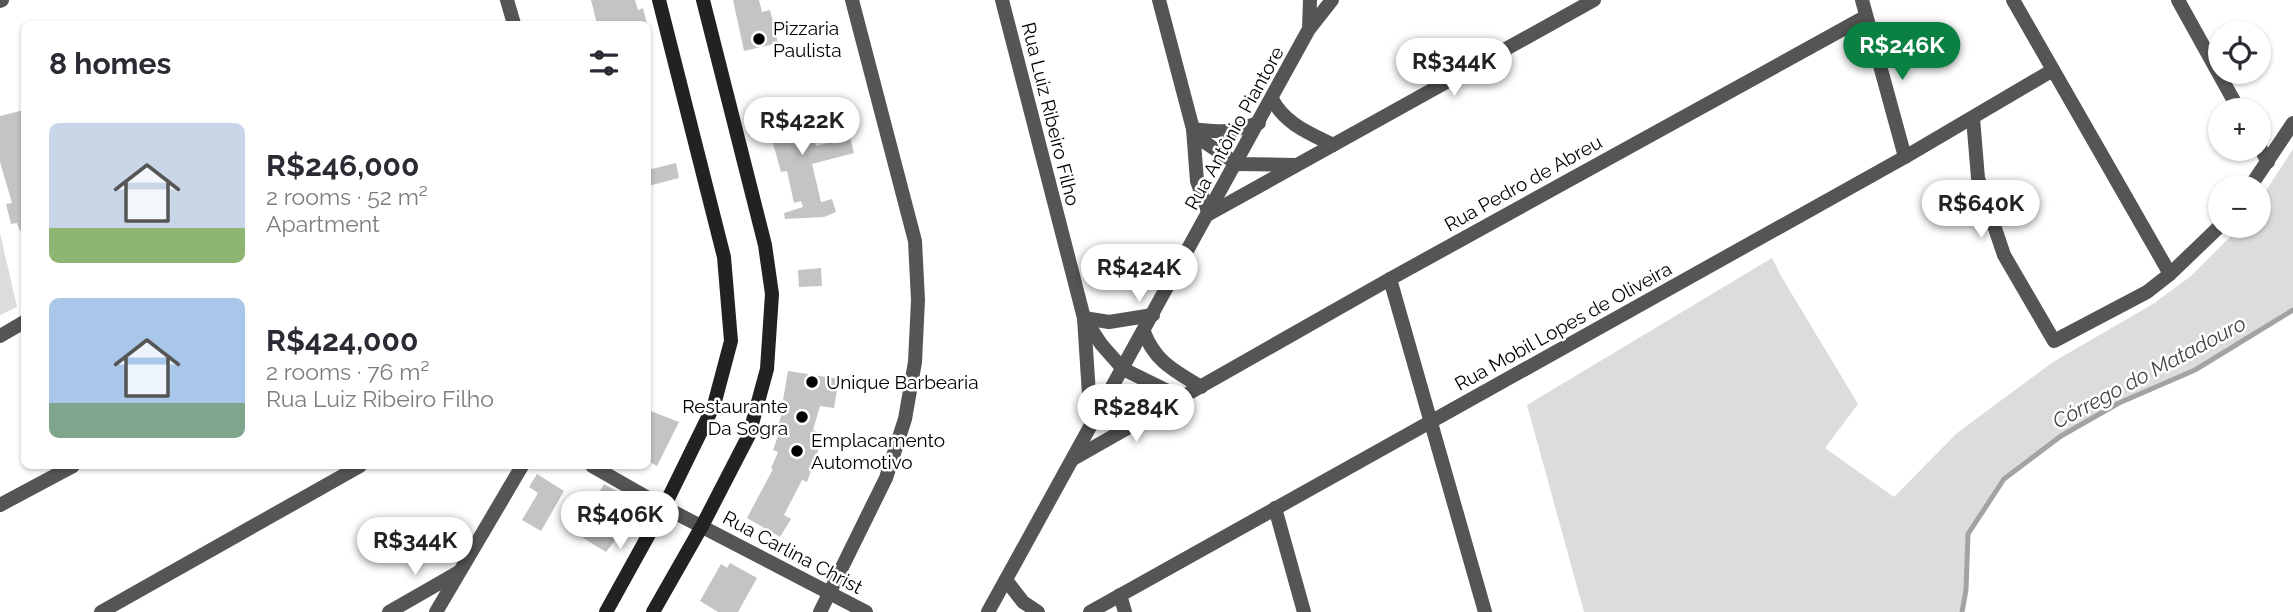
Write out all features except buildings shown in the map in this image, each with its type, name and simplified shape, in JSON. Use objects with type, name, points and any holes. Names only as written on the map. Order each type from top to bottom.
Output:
[{"type":"main road","points":[[606,612],[664,507],[714,405],[731,341],[724,257],[659,0]]},
{"type":"main road","points":[[653,612],[749,435],[767,369],[772,294],[765,245],[703,0]]},
{"type":"street","points":[[507,0],[513,21]]},
{"type":"street","points":[[820,612],[886,478],[905,419],[915,362],[918,300],[915,241],[852,0]]},
{"type":"street","name":"Rua Luiz Ribeiro Filho","points":[[1002,0],[1084,318],[1091,426]]},
{"type":"street","points":[[1159,0],[1193,129],[1197,181],[1209,214],[1594,0]]},
{"type":"street","name":"Rua Antônio Piantore","points":[[1309,29],[1310,0]]},
{"type":"street","name":"Rua Antônio Piantore","points":[[989,612],[1309,29],[1332,0]]},
{"type":"street","points":[[1862,0],[1905,157]]},
{"type":"street","points":[[2013,0],[2169,274]]},
{"type":"street","points":[[2178,0],[2232,98]]},
{"type":"street","name":"Rua Pedro de Abreu","points":[[1073,459],[1390,279],[1865,16]]},
{"type":"street","name":"Rua Mobil Lopes de Oliveira","points":[[1090,612],[1905,157],[2053,70]]},
{"type":"street","points":[[1272,99],[1279,114],[1333,145]]},
{"type":"street","points":[[1973,118],[1978,178],[2004,255],[2054,341],[2147,292],[2208,237]]},
{"type":"street","points":[[2259,175],[2293,122]]},
{"type":"street","points":[[1193,129],[1233,132],[1259,123]]},
{"type":"street","points":[[1193,129],[1203,141],[1237,164],[1297,165]]},
{"type":"street","points":[[1390,279],[1485,612]]},
{"type":"street","points":[[1084,318],[1109,322],[1153,315]]},
{"type":"street","name":"Rua Luiz Ribeiro Filho","points":[[1084,318],[1101,344],[1123,369]]},
{"type":"street","points":[[0,336],[21,324]]},
{"type":"street","points":[[1144,332],[1149,348],[1167,366],[1201,387]]},
{"type":"street","points":[[1123,369],[1182,398]]},
{"type":"street","points":[[0,505],[67,469]]},
{"type":"street","points":[[101,612],[355,469]]},
{"type":"street","points":[[436,612],[520,469]]},
{"type":"street","name":"Rua Carlina Christ","points":[[597,469],[664,507],[866,612]]},
{"type":"street","points":[[1275,508],[1304,612]]},
{"type":"street","points":[[389,612],[458,572]]},
{"type":"street","points":[[1006,580],[1023,601],[1038,612]]},
{"type":"street","points":[[1120,595],[1125,612]]},
{"type":"shaded area","points":[[2293,149],[2293,310],[2195,370],[2119,403],[2061,436],[2004,479],[1968,534],[1966,590],[1962,612],[1584,612],[1527,405],[1772,258],[1858,404],[1825,448],[1894,497],[1957,433],[2053,362],[2153,304],[2191,276],[2229,238],[2271,238],[2271,183]]},
{"type":"shaded area","points":[[0,233],[17,307],[0,315]]},
{"type":"waterway","name":"Córrego do Matadouro","points":[[1962,612],[1966,590],[1968,534],[2004,479],[2061,436],[2119,403],[2195,370],[2293,310]]},
{"type":"place","name":"Pizzaria Paulista","points":[[759,39]]},
{"type":"place","name":"Unique Barbearia","points":[[812,382]]},
{"type":"place","name":"Restaurante Da Sogra","points":[[802,417]]},
{"type":"place","name":"Emplacamento Automotivo","points":[[797,451]]}]
